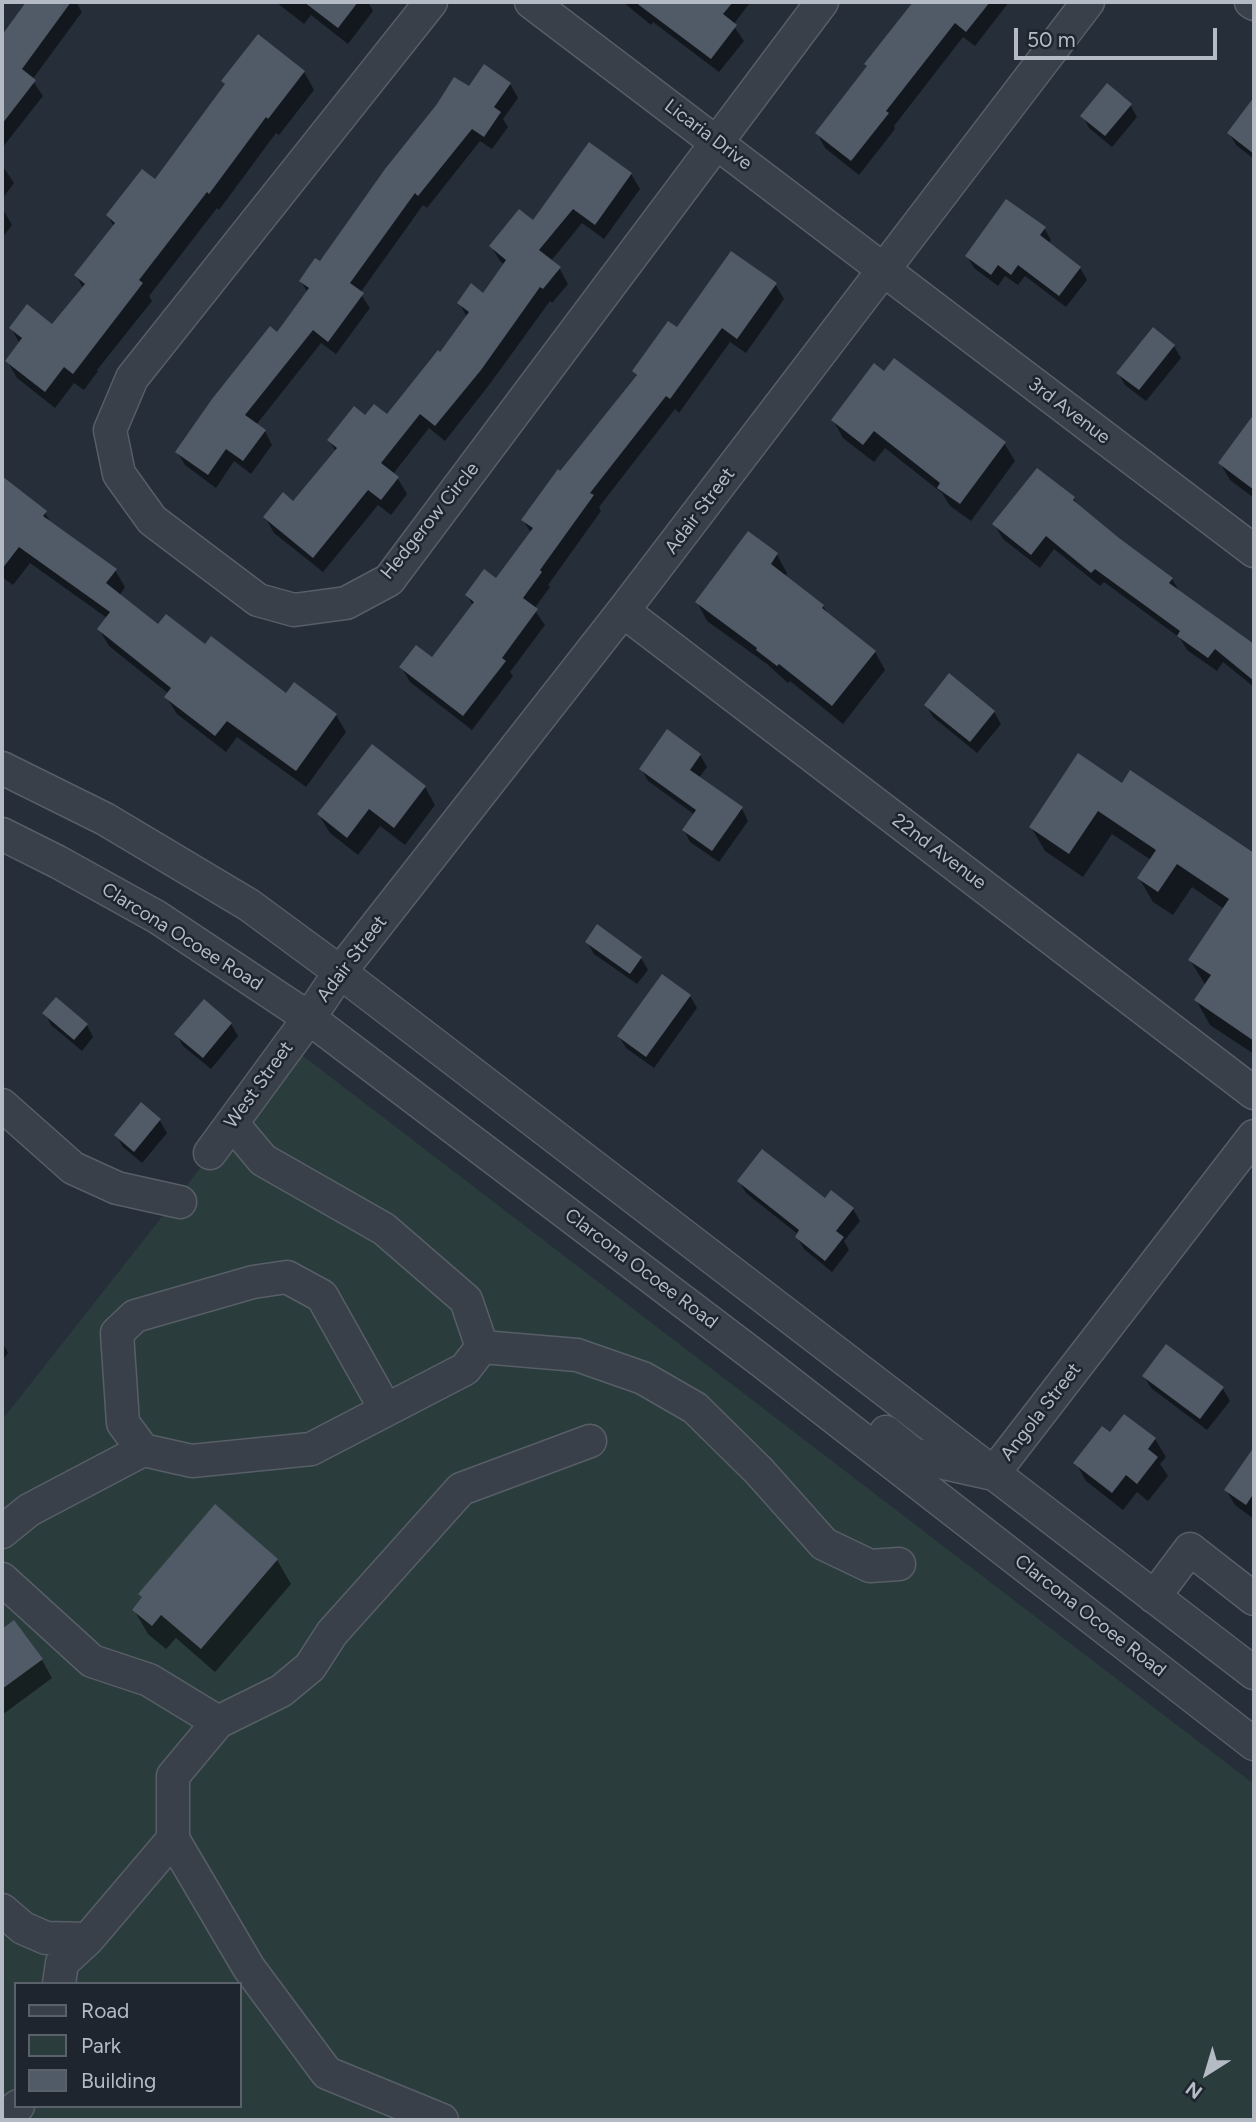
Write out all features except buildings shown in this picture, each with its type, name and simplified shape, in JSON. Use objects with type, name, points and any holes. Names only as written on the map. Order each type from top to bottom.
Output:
[{"type":"street","name":"Hedgerow Circle","points":[[431,2],[132,378],[110,430],[119,474],[152,520],[258,600],[294,610],[346,603],[389,580],[822,2]]},
{"type":"street","name":"Licaria Drive","points":[[531,2],[884,270]]},
{"type":"street","name":"Adair Street","points":[[309,1018],[340,972],[623,611],[1088,2]]},
{"type":"street","name":"3rd Avenue","points":[[884,270],[1254,551]]},
{"type":"street","name":"22nd Avenue","points":[[623,611],[1254,1093]]},
{"type":"street","points":[[2,768],[105,819],[249,905],[1254,1673]]},
{"type":"street","name":"Clarcona Ocoee Road","points":[[2,834],[157,917],[309,1018],[759,1359],[1254,1744]]},
{"type":"street","name":"West Street","points":[[210,1153],[309,1018]]},
{"type":"street","points":[[2,1105],[73,1167],[117,1188],[180,1202]]},
{"type":"street","points":[[232,1123],[263,1160],[384,1228],[466,1300],[482,1347]]},
{"type":"street","name":"Angola Street","points":[[759,1359],[782,1353],[913,1454],[993,1474],[1254,1136]]},
{"type":"street","points":[[143,1450],[123,1423],[117,1333],[135,1316],[253,1282],[287,1277],[321,1296],[386,1410]]},
{"type":"street","points":[[2,1532],[29,1510],[143,1450],[192,1461],[311,1449],[465,1369],[482,1347]]},
{"type":"street","points":[[482,1347],[577,1355],[643,1378],[695,1408],[759,1471],[824,1544],[870,1566],[900,1564]]},
{"type":"street","points":[[442,2120],[327,2073],[248,1968],[173,1839],[173,1776],[218,1722],[281,1691],[310,1667],[332,1633],[461,1489],[590,1441]]},
{"type":"street","points":[[1154,1597],[1190,1549],[1254,1599]]},
{"type":"street","points":[[2,1579],[92,1661],[149,1680],[218,1722]]},
{"type":"street","points":[[59,1982],[62,1963],[88,1939],[173,1839]]},
{"type":"street","points":[[2,1910],[23,1928],[46,1938],[88,1939]]},
{"type":"street","points":[[2,2120],[16,2108]]},
{"type":"green space","points":[[294,1049],[1254,1784],[1254,2120],[2,2120],[2,1420]]}]
